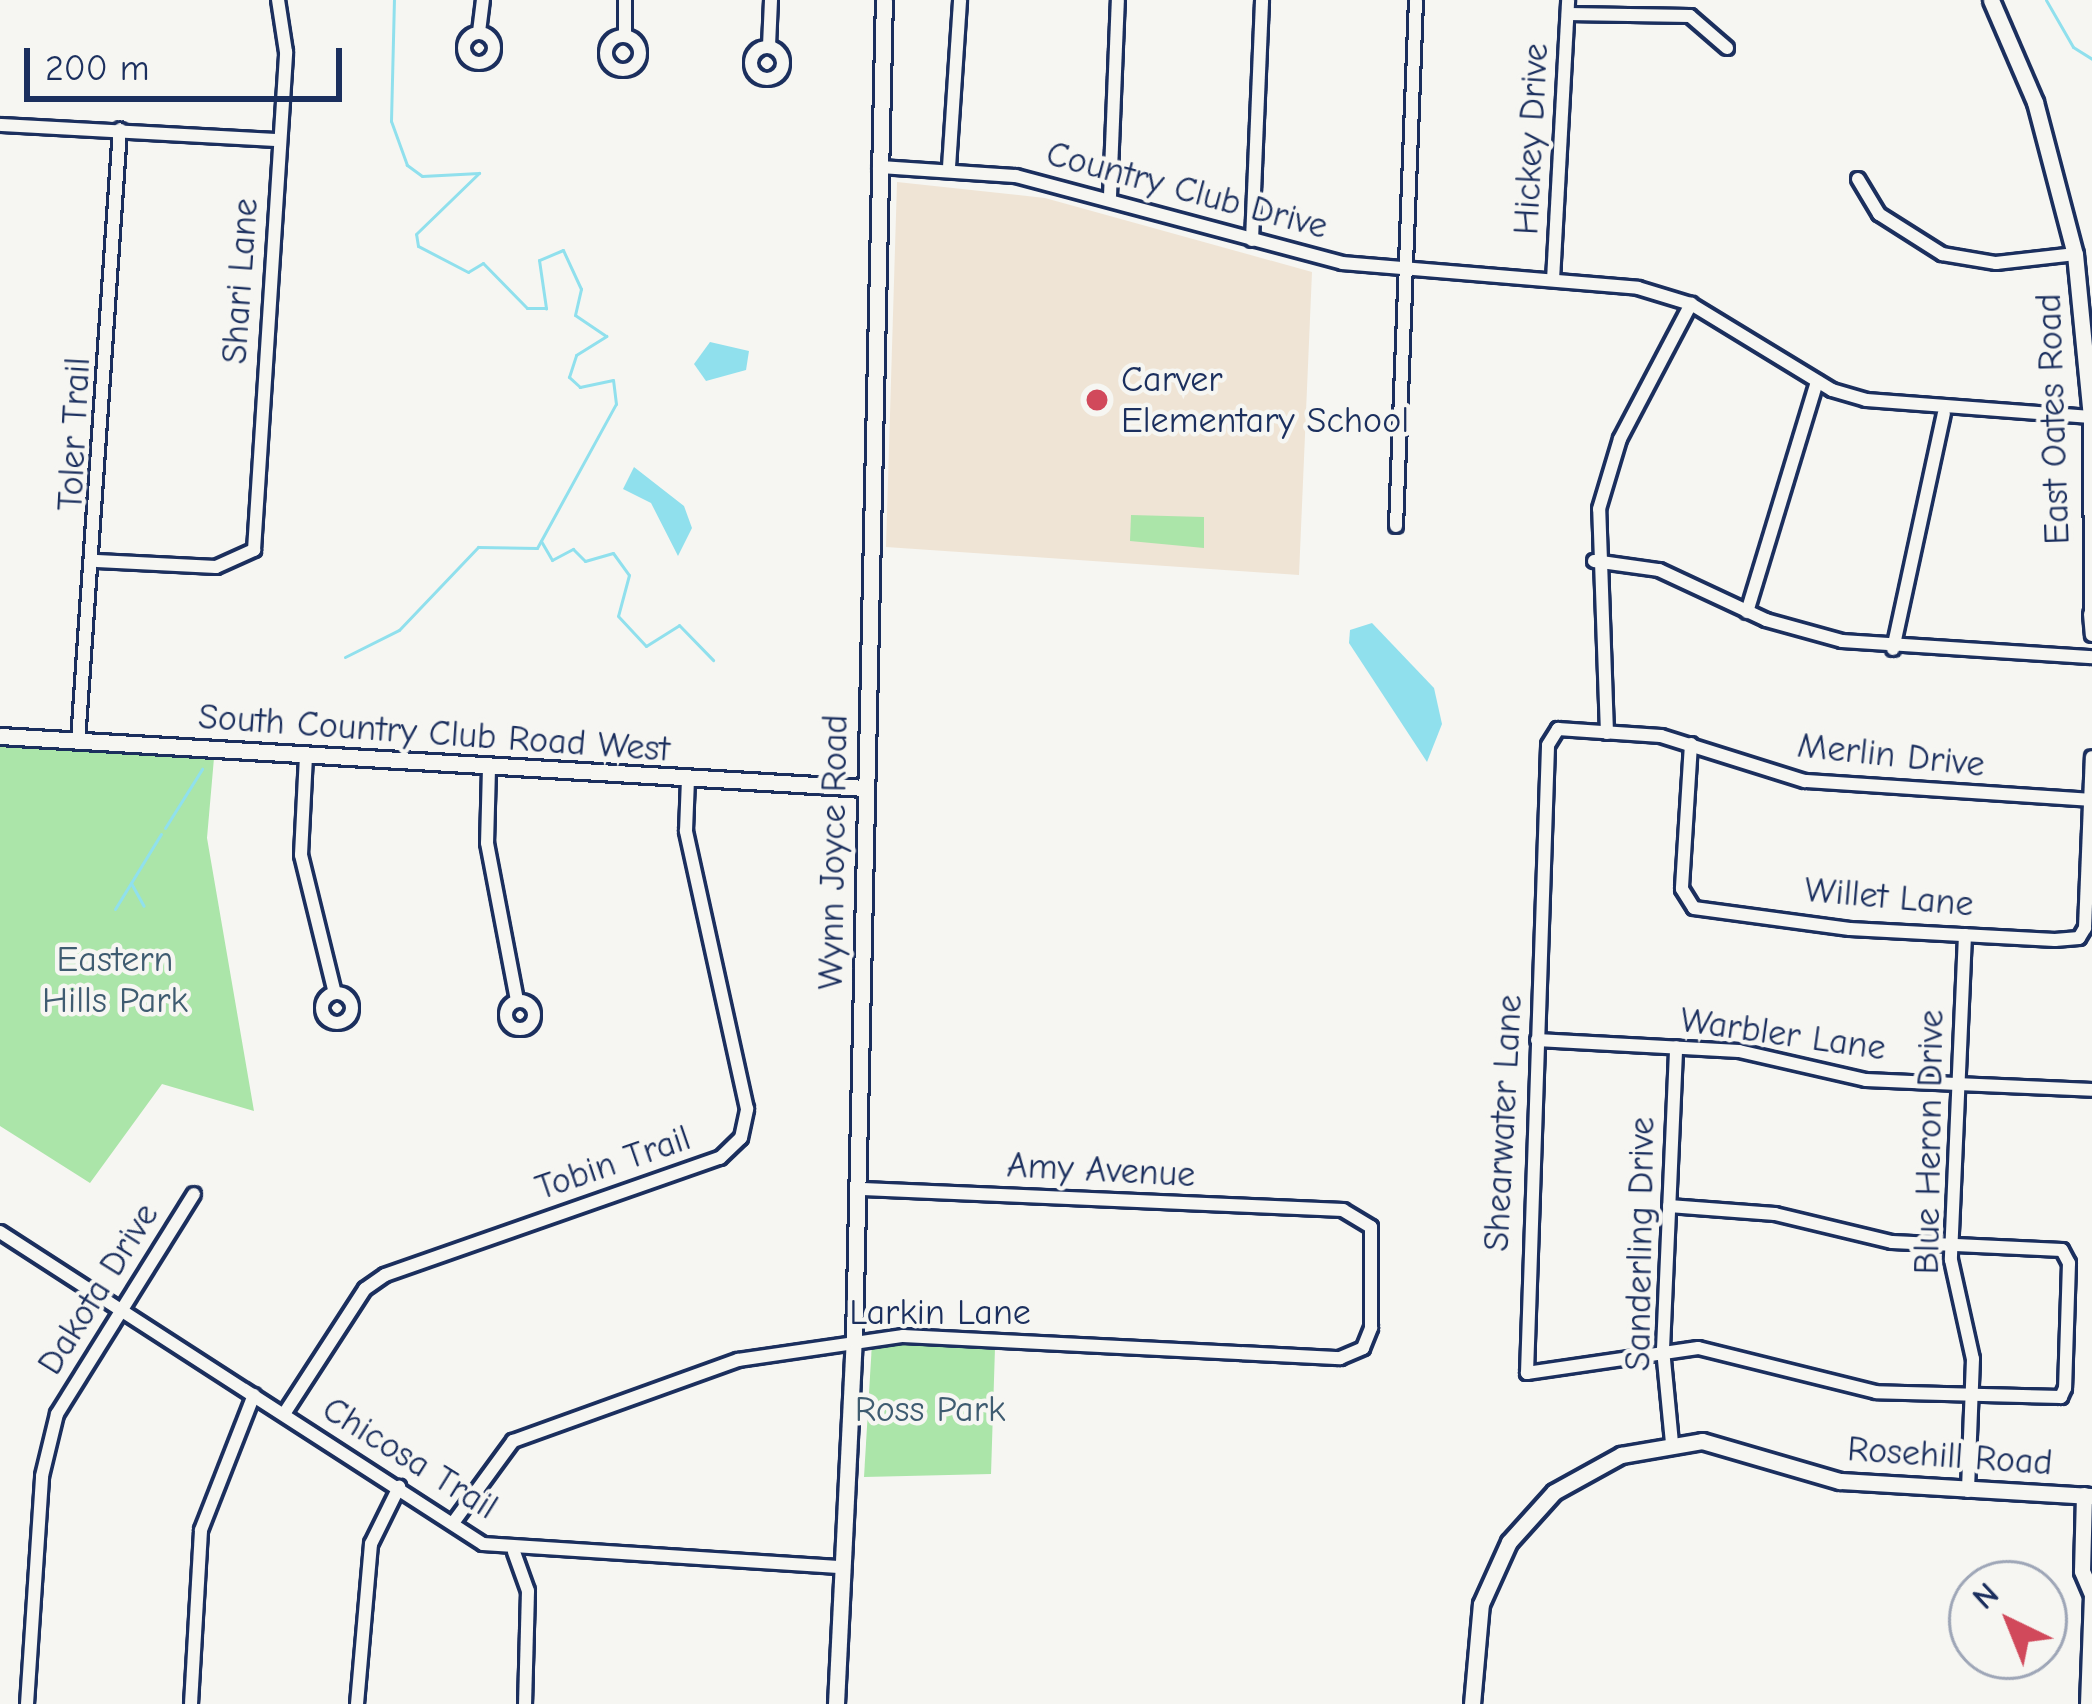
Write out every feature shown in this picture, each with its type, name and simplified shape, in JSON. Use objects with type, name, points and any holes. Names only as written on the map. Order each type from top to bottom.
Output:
[{"type":"street","name":"Shari Lane","points":[[97,561],[241,563],[254,550],[286,12],[278,0]]},
{"type":"street","points":[[479,32],[483,0]]},
{"type":"street","points":[[625,0],[625,36]]},
{"type":"street","points":[[769,46],[771,0]]},
{"type":"street","name":"Wynn Joyce Road","points":[[836,1704],[854,1339],[884,0]]},
{"type":"street","points":[[950,167],[960,0]]},
{"type":"street","points":[[1110,196],[1118,0]]},
{"type":"street","points":[[1252,240],[1262,0]]},
{"type":"street","points":[[1396,526],[1416,0]]},
{"type":"street","name":"East Oates Road","points":[[1991,0],[2035,102],[2075,254],[2091,417],[2092,634]]},
{"type":"street","points":[[1568,7],[1690,16],[1727,48]]},
{"type":"street","name":"Hickey Drive","points":[[1553,280],[1568,7]]},
{"type":"street","points":[[0,124],[279,140]]},
{"type":"street","name":"Toler Trail","points":[[78,741],[97,561],[120,129]]},
{"type":"street","name":"Country Club Drive","points":[[879,167],[950,167],[1110,196],[1252,240],[1406,271],[1553,280],[1691,304]]},
{"type":"street","points":[[1858,179],[1879,214],[1942,254],[1996,263],[2075,254]]},
{"type":"street","points":[[1607,734],[1594,561],[1611,463],[1691,304],[1817,381],[1944,413],[2091,417]]},
{"type":"street","points":[[1747,613],[1817,381]]},
{"type":"street","points":[[1893,649],[1944,413]]},
{"type":"street","points":[[1594,561],[1659,569],[1747,613],[1893,649],[2092,657]]},
{"type":"street","name":"Merlin Drive","points":[[1553,737],[1558,729],[1691,744],[1804,781],[2090,800]]},
{"type":"street","name":"South Country Club Road West","points":[[0,736],[864,788]]},
{"type":"street","name":"Shearwater Lane","points":[[1553,737],[1522,1361],[1527,1372],[1562,1373],[1663,1349]]},
{"type":"street","name":"Willet Lane","points":[[1691,744],[1682,889],[1694,908],[1965,935],[2079,938],[2090,800]]},
{"type":"street","points":[[306,756],[301,855],[335,993]]},
{"type":"street","points":[[2090,800],[2092,757]]},
{"type":"street","points":[[489,768],[487,843],[517,1001]]},
{"type":"street","name":"Tobin Trail","points":[[284,1414],[365,1289],[385,1275],[720,1158],[741,1138],[747,1109],[686,831],[688,779]]},
{"type":"street","name":"Blue Heron Drive","points":[[1965,935],[1952,1246],[1973,1394],[1968,1491]]},
{"type":"street","name":"Warbler Lane","points":[[1537,1040],[1760,1054],[1854,1079],[2092,1090]]},
{"type":"street","name":"Sanderling Drive","points":[[1672,1443],[1663,1349],[1676,1047]]},
{"type":"street","name":"Amy Avenue","points":[[857,1189],[1343,1210],[1371,1227],[1371,1328],[1364,1348],[1340,1358]]},
{"type":"street","name":"Dakota Drive","points":[[27,1704],[49,1445],[79,1367],[194,1194]]},
{"type":"street","points":[[1663,1349],[1731,1352],[1876,1392],[2061,1397],[2069,1284],[2062,1250],[1952,1246],[1669,1206]]},
{"type":"street","name":"Chicosa Trail","points":[[0,1232],[453,1522],[514,1552],[842,1567]]},
{"type":"street","name":"Larkin Lane","points":[[453,1522],[513,1441],[697,1372],[854,1339],[1340,1358]]},
{"type":"street","points":[[191,1704],[201,1530],[254,1395]]},
{"type":"street","name":"Rosehill Road","points":[[1472,1704],[1481,1604],[1519,1529],[1572,1479],[1672,1443],[1735,1444],[1840,1481],[2088,1496]]},
{"type":"street","points":[[357,1704],[370,1544],[399,1487]]},
{"type":"street","points":[[2088,1496],[2082,1571],[2092,1595],[2088,1704]]},
{"type":"street","points":[[514,1552],[528,1591],[525,1704]]},
{"type":"shaded area","name":"Carver Elementary School","points":[[897,182],[1045,198],[1312,272],[1299,575],[886,547]]},
{"type":"green space","points":[[1131,515],[1204,517],[1204,548],[1130,541]]},
{"type":"green space","name":"Eastern Hills Park","points":[[0,744],[214,758],[207,838],[254,1111],[162,1084],[90,1183],[0,1126]]},
{"type":"green space","name":"Ross Park","points":[[872,1343],[995,1348],[991,1474],[864,1477]]},
{"type":"water","points":[[710,342],[749,351],[746,370],[706,381],[694,364]]},
{"type":"water","points":[[634,467],[684,506],[692,528],[678,556],[651,503],[623,489]]},
{"type":"water","points":[[1372,623],[1434,688],[1442,724],[1427,762],[1349,643],[1350,630]]},
{"type":"waterway","points":[[345,657],[399,630],[478,547],[537,548],[616,404],[613,380],[580,387],[569,377],[576,355],[606,336],[575,315],[581,289],[563,250],[539,260],[546,308],[527,308],[483,263],[468,272],[418,246],[416,234],[479,173],[422,176],[407,165],[391,121],[394,0]]},
{"type":"waterway","points":[[2046,0],[2073,47],[2092,59]]},
{"type":"waterway","points":[[541,541],[552,560],[573,549],[585,561],[613,553],[629,575],[618,616],[646,646],[679,625],[713,660]]},
{"type":"waterway","points":[[165,828],[202,769]]},
{"type":"waterway","points":[[115,909],[161,834]]},
{"type":"waterway","points":[[131,883],[144,906]]},
{"type":"place","name":"Carver Elementary School","points":[[1097,400]]}]
